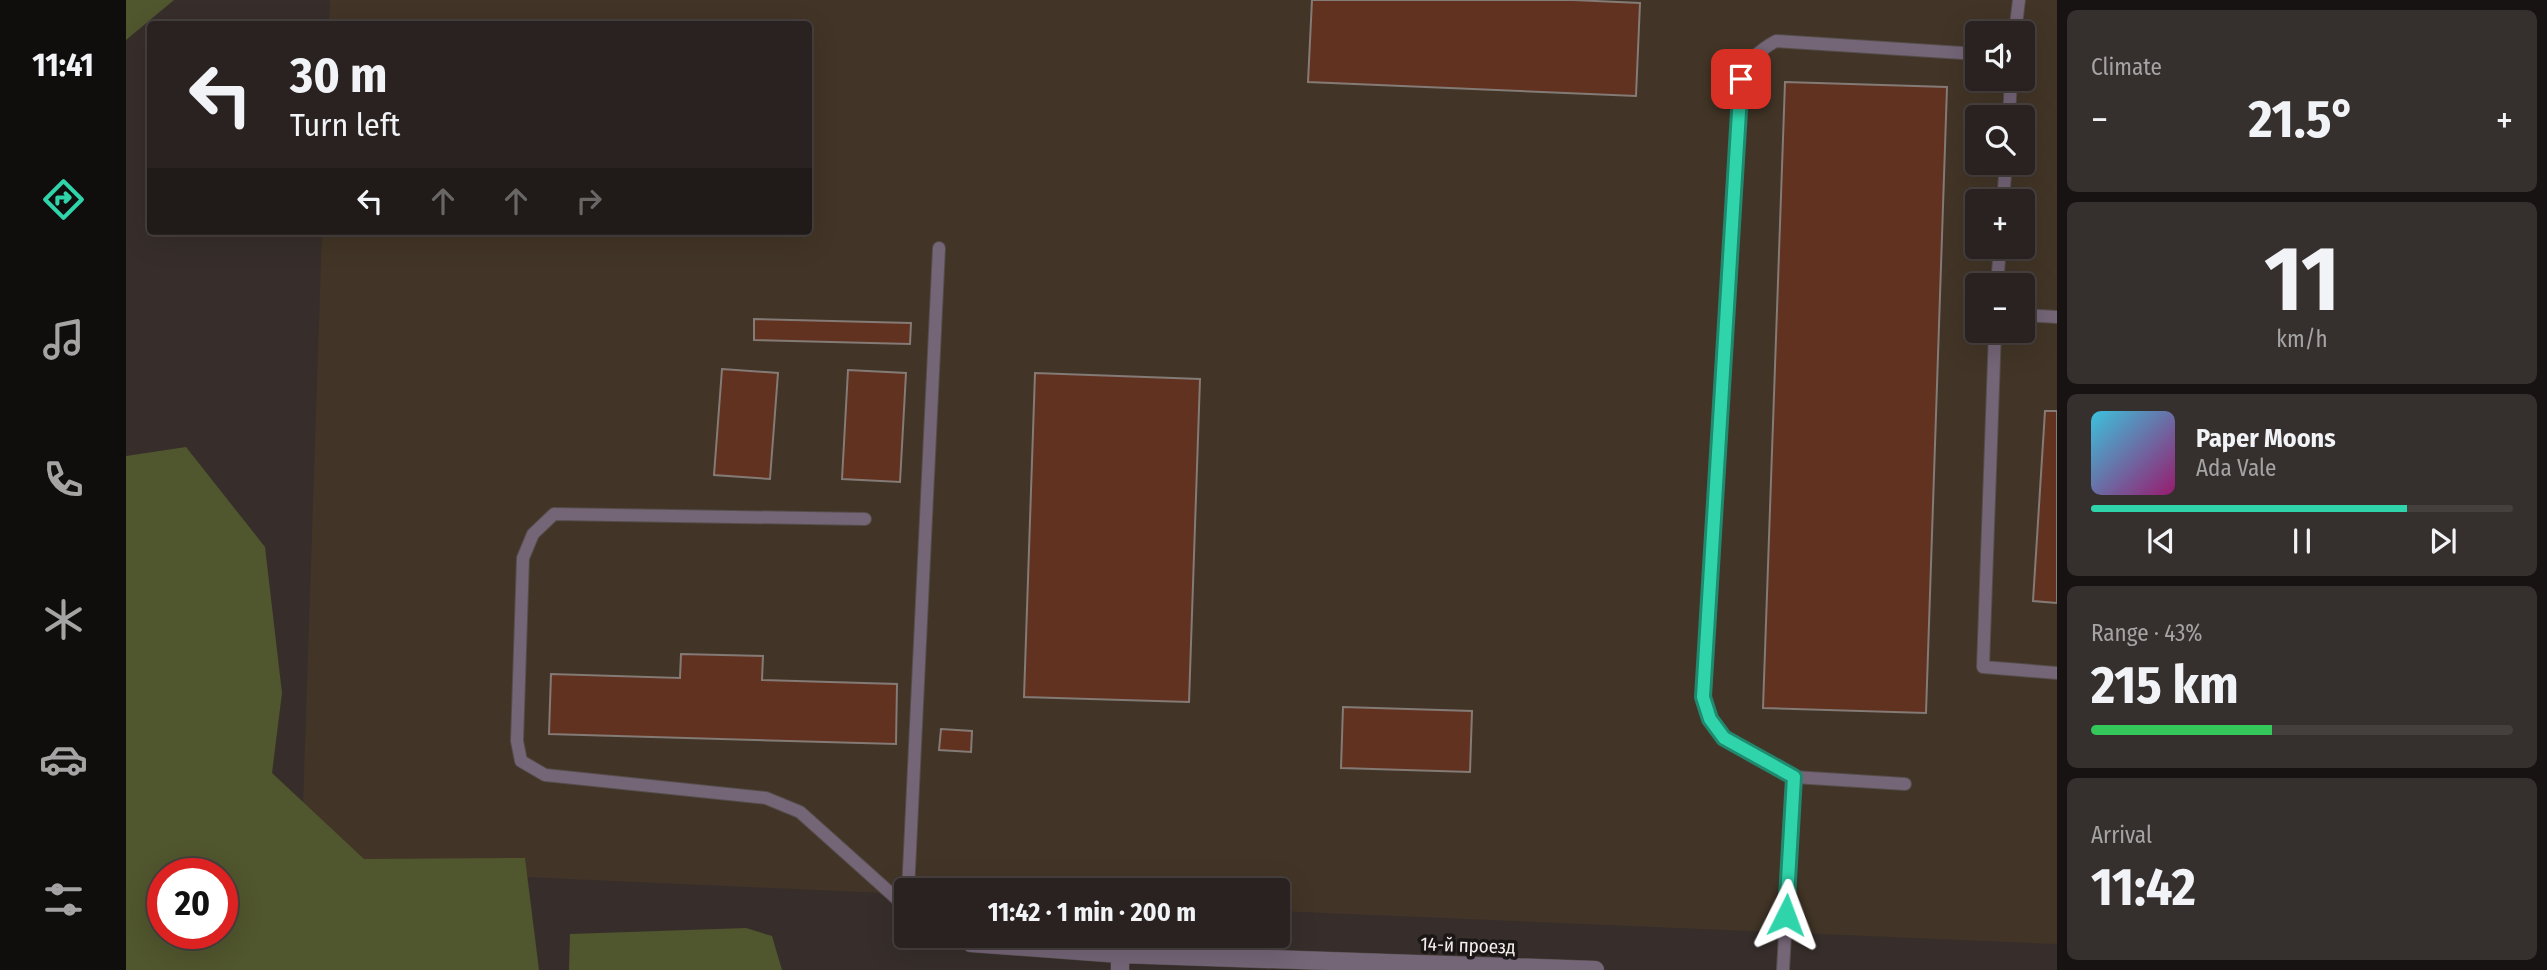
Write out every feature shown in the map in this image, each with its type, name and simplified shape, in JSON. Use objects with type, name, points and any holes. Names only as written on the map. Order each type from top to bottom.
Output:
[{"type":"street","name":"14-й проезд","points":[[1010,948],[1120,962],[1340,962],[1595,970]]},
{"type":"lane","points":[[2016,21],[2019,0]]},
{"type":"lane","points":[[1905,784],[1794,777],[1724,738],[1710,719],[1703,697],[1741,79],[1747,63],[1759,50],[1776,41],[1965,53]]},
{"type":"lane","points":[[909,878],[939,248]]},
{"type":"lane","points":[[2035,316],[2057,317]]},
{"type":"lane","points":[[1995,343],[1983,667],[2057,673]]},
{"type":"lane","points":[[866,519],[554,514],[533,534],[523,558],[517,741],[521,761],[545,775],[766,798],[800,812],[894,897]]},
{"type":"lane","points":[[1783,970],[1794,777]]},
{"type":"shaded area","points":[[330,0],[2057,0],[2057,944],[1290,912],[1290,878],[894,878],[894,893],[301,867],[322,235],[812,235],[812,21],[329,21]]},
{"type":"green space","points":[[126,0],[174,0],[147,21],[126,40]]},
{"type":"green space","points":[[186,447],[265,547],[282,693],[272,773],[364,859],[525,858],[539,970],[126,970],[126,456]]},
{"type":"green space","points":[[746,928],[772,936],[782,970],[569,970],[570,934]]},
{"type":"building","points":[[1312,0],[1573,0],[1640,3],[1636,96],[1308,82]]},
{"type":"building","points":[[1785,82],[1947,87],[1926,713],[1763,708]]},
{"type":"building","points":[[754,319],[911,323],[910,344],[754,340]]},
{"type":"building","points":[[722,369],[778,373],[770,479],[714,475]]},
{"type":"building","points":[[848,370],[906,373],[900,482],[842,479]]},
{"type":"building","points":[[1035,373],[1200,379],[1189,702],[1024,697]]},
{"type":"building","points":[[2045,411],[2057,411],[2057,603],[2033,601]]},
{"type":"building","points":[[681,654],[763,656],[762,680],[897,684],[896,744],[549,734],[551,674],[680,678]]},
{"type":"building","points":[[1343,707],[1472,711],[1470,772],[1341,768]]},
{"type":"building","points":[[941,729],[972,731],[971,752],[939,750]]},
{"type":"route","points":[[1741,79],[1703,697],[1710,719],[1724,738],[1794,777],[1786,915]]}]
